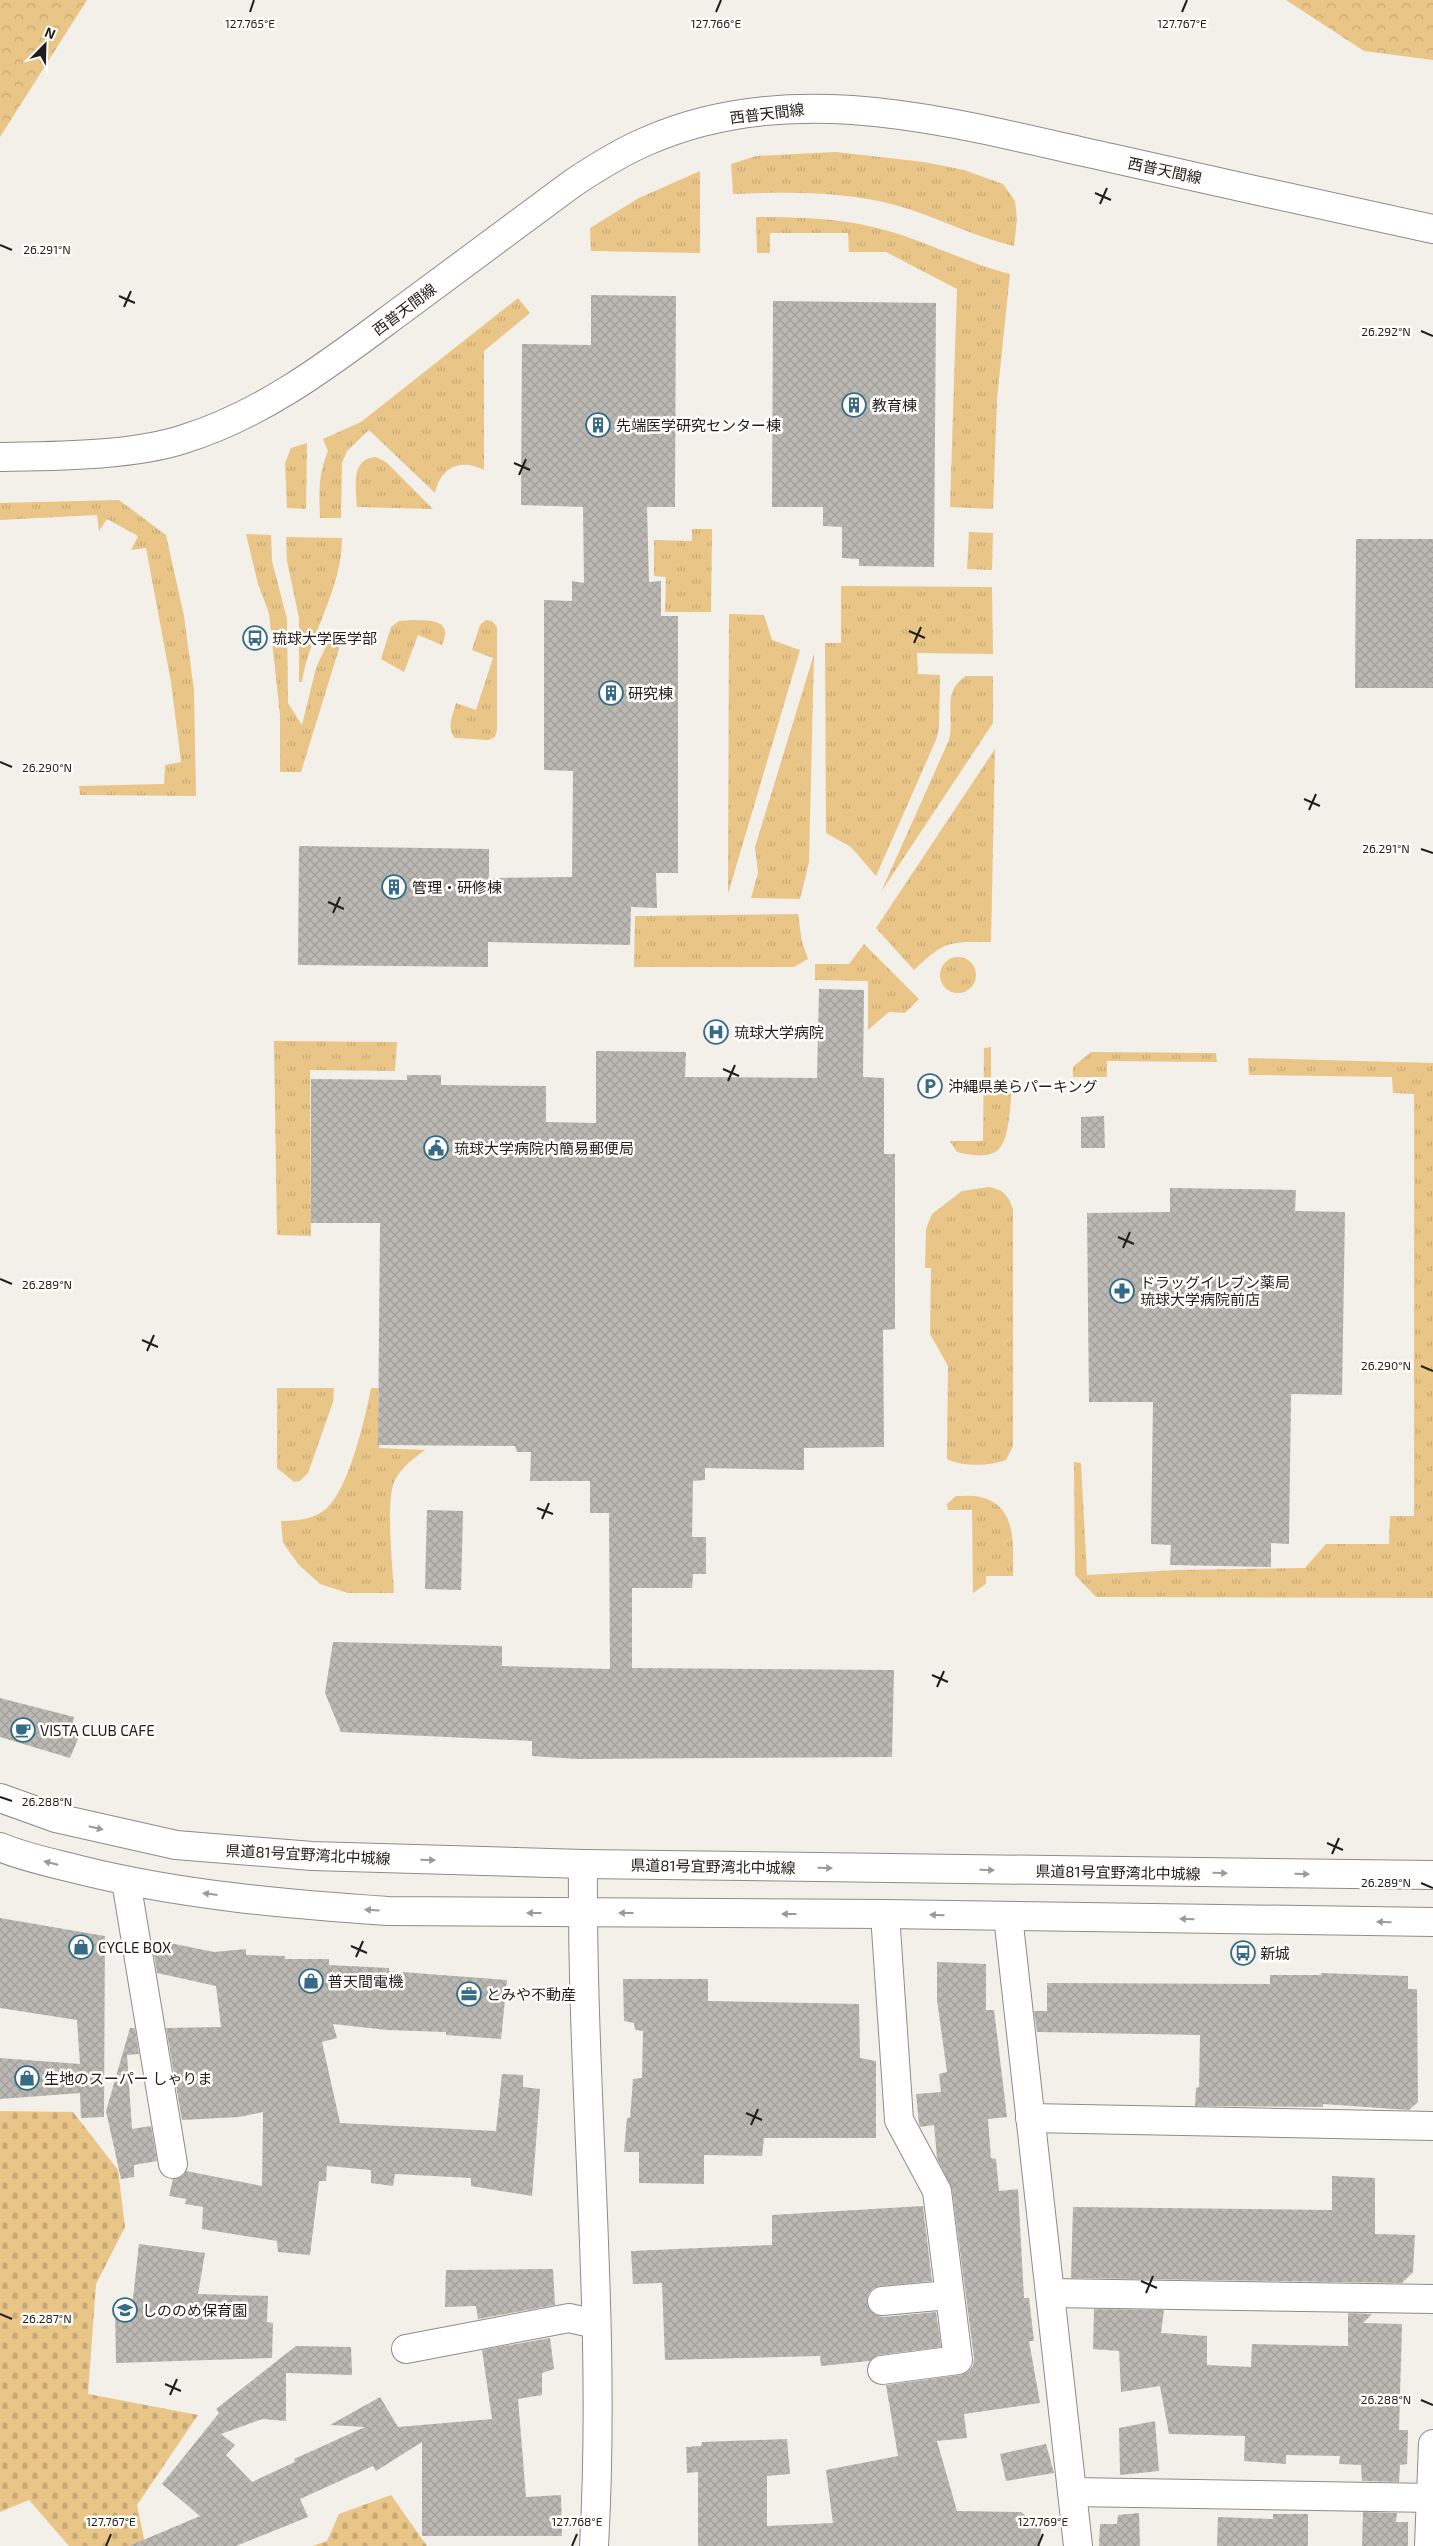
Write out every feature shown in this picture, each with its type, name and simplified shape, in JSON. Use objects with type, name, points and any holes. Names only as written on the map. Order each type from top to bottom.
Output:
[{"type":"street","name":"西普天間線","points":[[0,457],[45,456],[131,449],[182,440],[237,419],[322,370],[573,183],[603,163],[648,140],[691,126],[734,116],[779,109],[830,108],[866,110],[963,125],[1433,229]]},
{"type":"street","name":"県道81号宜野湾北中城線","points":[[0,1798],[56,1818],[176,1845],[351,1858],[583,1864],[1433,1875]]},
{"type":"street","points":[[0,1847],[20,1855],[126,1882],[314,1906],[453,1913],[885,1914],[1433,1922]]},
{"type":"street","points":[[583,1864],[596,2324],[598,2472],[594,2546]]},
{"type":"street","points":[[126,1882],[173,2164]]},
{"type":"street","points":[[882,2370],[958,2360],[937,2191],[899,2120],[885,1914]]},
{"type":"street","points":[[1008,1916],[1078,2546]]},
{"type":"street","points":[[1030,2118],[1433,2126]]},
{"type":"street","points":[[1050,2293],[1433,2298]]},
{"type":"street","points":[[882,2301],[949,2295]]},
{"type":"street","points":[[406,2349],[569,2318],[596,2324]]},
{"type":"street","points":[[1429,2546],[1433,2444]]},
{"type":"street","points":[[1072,2492],[1432,2498]]},
{"type":"green space","points":[[0,0],[87,0],[0,137]]},
{"type":"green space","points":[[1286,0],[1433,0],[1433,60],[1364,51]]},
{"type":"green space","points":[[836,152],[924,162],[964,170],[1003,184],[1015,201],[1017,219],[1014,246],[895,205],[875,200],[814,194],[733,194],[731,164],[756,156]]},
{"type":"green space","points":[[700,171],[700,253],[591,251],[590,228],[639,198]]},
{"type":"green space","points":[[756,217],[815,219],[873,227],[908,237],[1010,274],[997,399],[993,509],[950,507],[957,289],[886,252],[849,252],[848,233],[770,233],[770,253],[757,253]]},
{"type":"green space","points":[[518,298],[530,313],[484,351],[484,470],[467,465],[453,467],[442,477],[435,493],[369,430],[347,451],[342,463],[341,518],[320,518],[320,484],[322,468],[328,451],[323,439],[361,422]]},
{"type":"green space","points":[[307,443],[306,509],[287,508],[285,463],[291,448]]},
{"type":"green space","points":[[376,457],[386,462],[433,509],[357,507],[356,475],[358,468],[368,459]]},
{"type":"green space","points":[[119,500],[166,535],[184,616],[194,690],[196,796],[80,795],[79,786],[164,784],[165,765],[181,762],[171,682],[146,548],[131,550],[138,536],[107,519],[99,531],[97,515],[0,520],[0,503]]},
{"type":"green space","points":[[692,529],[712,529],[711,612],[665,612],[666,577],[654,576],[654,540],[692,541]]},
{"type":"green space","points":[[969,532],[993,533],[992,570],[967,569]]},
{"type":"green space","points":[[246,534],[271,535],[272,561],[287,619],[288,703],[302,725],[316,668],[332,633],[341,642],[301,772],[280,772],[280,715],[269,613],[258,584]]},
{"type":"green space","points":[[286,537],[342,538],[341,557],[337,575],[306,664],[302,682],[299,682],[299,618],[287,561]]},
{"type":"green space","points":[[841,586],[992,587],[993,654],[917,653],[918,674],[940,675],[939,729],[936,740],[876,876],[851,847],[826,833],[825,643],[841,643]]},
{"type":"green space","points":[[729,614],[764,615],[772,640],[800,650],[728,894]]},
{"type":"green space","points":[[486,620],[492,621],[497,627],[497,730],[495,737],[489,740],[455,738],[452,734],[451,726],[456,703],[476,710],[493,658],[472,650],[480,625]]},
{"type":"green space","points":[[399,621],[433,621],[444,628],[445,635],[442,645],[418,635],[404,672],[381,659],[391,627]]},
{"type":"green space","points":[[814,654],[809,862],[800,899],[751,898],[758,873],[755,847]]},
{"type":"green space","points":[[966,676],[993,676],[993,723],[881,892],[949,740],[951,696],[958,682]]},
{"type":"green space","points":[[995,749],[991,942],[965,942],[948,945],[933,953],[914,970],[876,928]]},
{"type":"green space","points":[[798,914],[802,942],[808,959],[794,967],[634,967],[635,916]]},
{"type":"green space","points":[[864,944],[919,999],[905,1013],[889,1012],[868,1030],[868,981],[815,980],[815,964],[849,964]]},
{"type":"green space","points":[[958,957],[965,958],[971,962],[975,968],[975,982],[971,988],[965,992],[958,993],[951,992],[945,988],[941,982],[940,975],[941,968],[945,962],[951,958]]},
{"type":"green space","points":[[274,1041],[397,1042],[395,1071],[310,1070],[311,1236],[277,1235]]},
{"type":"green space","points":[[991,1047],[991,1080],[1012,1080],[1006,1136],[999,1149],[990,1154],[973,1155],[957,1152],[950,1141],[983,1141],[984,1048]]},
{"type":"green space","points":[[1091,1052],[1216,1053],[1217,1062],[1107,1061],[1107,1077],[1073,1077],[1073,1067]]},
{"type":"green space","points":[[1248,1058],[1433,1063],[1433,1598],[1096,1597],[1075,1575],[1074,1462],[1081,1463],[1087,1575],[1178,1570],[1305,1568],[1326,1544],[1389,1544],[1390,1516],[1414,1516],[1414,1094],[1393,1093],[1392,1077],[1249,1075]]},
{"type":"green space","points":[[989,1187],[1005,1194],[1013,1209],[1013,1446],[1006,1460],[984,1464],[968,1464],[953,1462],[947,1459],[948,1366],[930,1334],[931,1268],[925,1268],[926,1229],[932,1214],[962,1191]]},
{"type":"green space","points":[[277,1388],[334,1388],[333,1402],[308,1473],[300,1481],[294,1482],[277,1468]]},
{"type":"green space","points":[[371,1388],[378,1388],[379,1448],[425,1450],[401,1471],[392,1489],[390,1518],[394,1593],[348,1593],[320,1584],[299,1565],[283,1543],[281,1521],[312,1517],[328,1507],[336,1497],[356,1450]]},
{"type":"green space","points":[[956,1496],[977,1496],[992,1502],[1001,1509],[1007,1518],[1013,1540],[1013,1576],[986,1576],[986,1584],[973,1593],[972,1510],[948,1510],[947,1504]]},
{"type":"green space","points":[[0,2111],[73,2112],[118,2170],[125,2227],[96,2284],[88,2394],[198,2415],[137,2505],[144,2539],[149,2546],[69,2546],[29,2500],[0,2512]]},
{"type":"green space","points":[[391,2495],[427,2546],[312,2546],[327,2541],[339,2514]]},
{"type":"building","points":[[591,295],[676,296],[675,507],[647,507],[649,582],[661,581],[661,616],[678,616],[678,873],[656,873],[657,908],[631,907],[630,945],[488,942],[488,967],[298,965],[299,846],[489,849],[489,878],[572,877],[573,771],[544,770],[544,600],[572,601],[572,581],[584,583],[583,507],[521,505],[522,344],[591,345]]},
{"type":"building","name":"教育棟","points":[[773,301],[936,303],[934,567],[859,566],[859,559],[842,558],[842,527],[823,526],[823,507],[772,507]]},
{"type":"building","points":[[1356,539],[1433,539],[1433,688],[1355,688]]},
{"type":"building","points":[[819,989],[864,990],[863,1077],[884,1078],[884,1154],[895,1154],[895,1329],[883,1330],[884,1447],[804,1448],[804,1470],[705,1468],[705,1480],[693,1481],[692,1537],[706,1537],[706,1574],[693,1574],[692,1588],[632,1588],[632,1668],[894,1670],[892,1757],[578,1759],[532,1756],[532,1741],[341,1732],[325,1693],[333,1642],[502,1646],[502,1666],[610,1669],[609,1513],[590,1513],[590,1481],[530,1481],[531,1452],[517,1452],[515,1446],[378,1445],[380,1223],[311,1223],[311,1079],[407,1080],[407,1075],[441,1075],[441,1085],[546,1086],[546,1122],[596,1123],[596,1051],[686,1052],[685,1077],[817,1078]]},
{"type":"building","points":[[1104,1116],[1105,1148],[1081,1148],[1081,1117]]},
{"type":"building","points":[[1170,1188],[1296,1190],[1295,1211],[1345,1212],[1342,1395],[1291,1394],[1289,1544],[1271,1543],[1271,1567],[1170,1565],[1171,1545],[1151,1544],[1153,1402],[1089,1402],[1087,1213],[1170,1212]]},
{"type":"building","points":[[427,1510],[463,1511],[461,1590],[425,1589]]},
{"type":"building","points":[[0,1698],[74,1717],[72,1729],[81,1732],[70,1758],[0,1737]]},
{"type":"building","points":[[0,1918],[105,1936],[104,2117],[81,2118],[80,2093],[0,2099],[0,2058],[80,2064],[77,2020],[0,2008]]},
{"type":"building","points":[[155,1940],[214,1952],[246,1949],[246,1955],[285,1956],[285,1959],[329,1959],[329,1965],[389,1968],[389,1971],[507,1980],[501,2039],[446,2035],[446,2032],[387,2030],[333,2024],[337,2038],[322,2042],[340,2123],[496,2131],[502,2074],[523,2075],[523,2087],[540,2089],[532,2196],[471,2186],[471,2178],[395,2174],[393,2186],[371,2183],[371,2170],[327,2166],[326,2181],[319,2181],[310,2255],[278,2252],[277,2241],[202,2229],[203,2207],[185,2204],[186,2199],[169,2196],[173,2179],[183,2176],[186,2171],[262,2186],[263,2112],[239,2117],[182,2120],[166,2028],[221,2027],[216,1986],[157,1973],[153,1948]]},
{"type":"building","points":[[937,1962],[986,1964],[986,2010],[994,2010],[1007,2117],[988,2119],[991,2158],[996,2159],[999,2191],[1018,2189],[1024,2298],[1029,2298],[1034,2341],[1029,2341],[1040,2403],[964,2414],[967,2438],[937,2441],[957,2511],[1021,2512],[1041,2529],[1040,2546],[698,2546],[698,2472],[687,2473],[686,2447],[701,2446],[702,2442],[787,2439],[790,2474],[767,2476],[767,2526],[833,2523],[826,2470],[898,2456],[886,2385],[960,2375],[968,2372],[973,2366],[974,2358],[952,2189],[937,2158],[934,2125],[920,2127],[916,2094],[941,2092],[939,2074],[947,2072],[937,2000]]},
{"type":"building","points":[[1321,1973],[1408,1976],[1408,1989],[1417,1989],[1418,2102],[1409,2110],[1323,2104],[1323,2107],[1195,2106],[1196,2088],[1199,2087],[1200,2035],[1037,2032],[1034,2011],[1047,2011],[1047,1983],[1270,1984],[1270,1975],[1321,1975]]},
{"type":"building","points":[[623,1979],[708,1979],[708,2001],[859,2004],[860,2058],[876,2061],[876,2138],[764,2138],[762,2156],[704,2155],[704,2184],[639,2183],[639,2152],[624,2152],[627,2118],[630,2118],[633,2079],[642,2078],[643,2031],[635,2030],[634,2023],[624,2021]]},
{"type":"building","points":[[130,2028],[135,2028],[139,2054],[127,2055],[132,2129],[151,2126],[157,2161],[134,2165],[134,2177],[121,2179],[106,2111]]},
{"type":"building","points":[[1332,2176],[1375,2178],[1375,2234],[1415,2235],[1413,2272],[1402,2283],[1071,2278],[1073,2207],[1332,2210]]},
{"type":"building","points":[[923,2206],[932,2281],[873,2288],[868,2294],[867,2303],[870,2310],[876,2315],[883,2317],[936,2312],[941,2347],[880,2355],[869,2361],[821,2366],[820,2356],[665,2360],[662,2283],[633,2284],[631,2251],[772,2245],[772,2215]]},
{"type":"building","points":[[139,2244],[205,2253],[198,2294],[268,2296],[267,2322],[273,2323],[272,2358],[116,2363],[115,2308],[132,2307]]},
{"type":"building","points":[[553,2269],[555,2305],[478,2319],[476,2306],[445,2307],[446,2270]]},
{"type":"building","points":[[1094,2309],[1164,2310],[1161,2333],[1207,2336],[1207,2365],[1251,2367],[1252,2344],[1348,2346],[1348,2313],[1372,2314],[1363,2323],[1402,2324],[1399,2430],[1408,2430],[1407,2464],[1400,2465],[1399,2482],[1362,2481],[1361,2465],[1339,2464],[1340,2456],[1286,2455],[1286,2464],[1244,2461],[1245,2436],[1169,2434],[1160,2386],[1121,2392],[1119,2351],[1093,2349]]},
{"type":"building","points":[[550,2338],[554,2369],[542,2373],[542,2395],[518,2399],[526,2497],[561,2495],[562,2536],[422,2536],[422,2442],[376,2471],[373,2466],[300,2499],[308,2517],[236,2546],[129,2546],[200,2516],[162,2484],[219,2413],[216,2409],[296,2346],[351,2347],[352,2375],[286,2373],[286,2421],[262,2419],[221,2434],[235,2445],[226,2455],[252,2482],[295,2462],[294,2459],[365,2427],[330,2425],[380,2397],[398,2427],[492,2419],[482,2350]]},
{"type":"building","points":[[1155,2421],[1159,2471],[1120,2475],[1119,2428]]},
{"type":"building","points":[[1046,2444],[1054,2473],[1006,2481],[1000,2454]]},
{"type":"building","points":[[1363,2512],[1397,2513],[1396,2522],[1408,2522],[1408,2546],[1362,2546]]},
{"type":"building","points":[[1139,2513],[1140,2546],[1099,2546],[1100,2524],[1117,2524],[1118,2515]]},
{"type":"building","points":[[1273,2514],[1308,2514],[1308,2546],[1217,2546],[1218,2517],[1273,2519]]},
{"type":"place","name":"教育棟","points":[[854,405]]},
{"type":"place","name":"先端医学研究センター棟","points":[[598,425]]},
{"type":"place","name":"琉球大学医学部","points":[[255,638]]},
{"type":"place","name":"研究棟","points":[[611,693]]},
{"type":"place","name":"管理・研修棟","points":[[394,887]]},
{"type":"place","name":"琉球大学病院","points":[[716,1032]]},
{"type":"place","name":"沖縄県美らパーキング","points":[[930,1086]]},
{"type":"place","name":"琉球大学病院内簡易郵便局","points":[[436,1148]]},
{"type":"place","name":"ドラッグイレブン薬局 琉球大学病院前店","points":[[1122,1291]]},
{"type":"place","name":"VISTA CLUB CAFE","points":[[23,1730]]},
{"type":"place","name":"CYCLE BOX","points":[[81,1947]]},
{"type":"place","name":"新城","points":[[1243,1953]]},
{"type":"place","name":"普天間電機","points":[[311,1981]]},
{"type":"place","name":"とみや不動産","points":[[469,1994]]},
{"type":"place","name":"生地のスーパー しゃりま","points":[[27,2078]]},
{"type":"place","name":"しののめ保育園","points":[[125,2310]]}]
